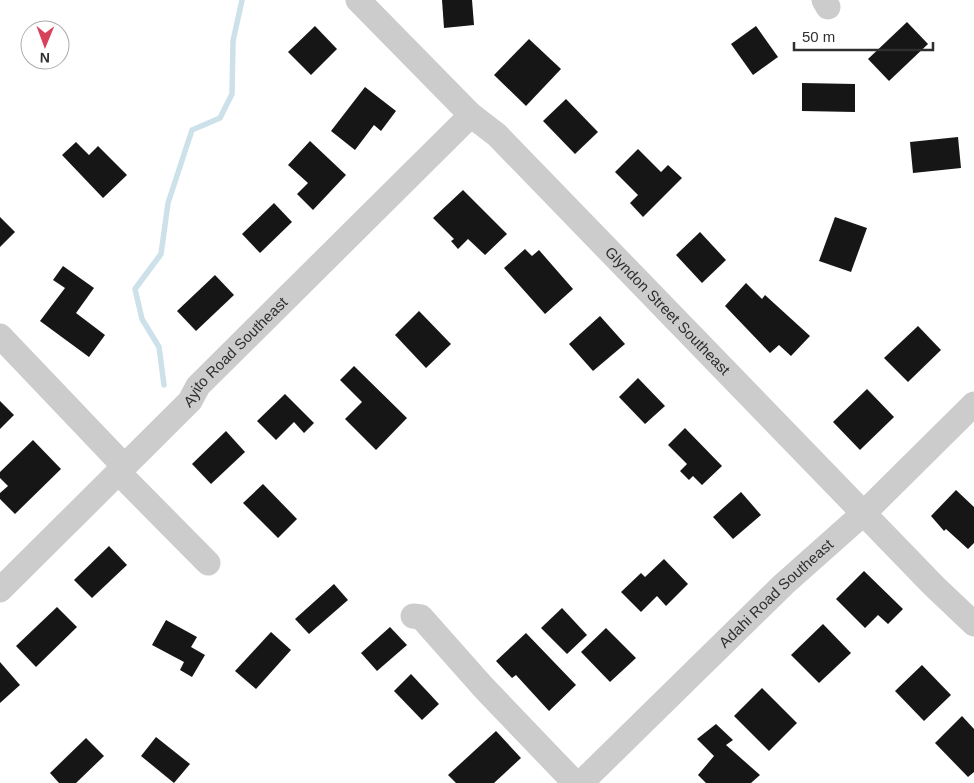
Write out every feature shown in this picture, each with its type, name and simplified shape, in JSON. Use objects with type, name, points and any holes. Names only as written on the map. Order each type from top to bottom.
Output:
[{"type":"street","name":"Glyndon Street Southeast","points":[[358,0],[471,115],[497,135],[934,586],[974,624]]},
{"type":"street","name":"Ayito Road Southeast","points":[[0,590],[190,401],[198,386],[471,115]]},
{"type":"street","points":[[0,336],[208,563]]},
{"type":"street","name":"Adahi Road Southeast","points":[[581,783],[784,584],[864,513],[974,404]]},
{"type":"street","points":[[413,616],[421,617],[484,688],[575,783]]},
{"type":"building","points":[[442,0],[472,0],[474,25],[444,28]]},
{"type":"building","points":[[907,22],[928,44],[889,81],[868,59]]},
{"type":"building","points":[[315,26],[337,49],[311,75],[288,52]]},
{"type":"building","points":[[756,26],[778,57],[753,75],[731,44]]},
{"type":"building","points":[[529,39],[561,69],[526,106],[494,75]]},
{"type":"building","points":[[802,83],[855,84],[855,112],[802,111]]},
{"type":"building","points":[[365,87],[396,111],[381,131],[374,125],[355,150],[331,131]]},
{"type":"building","points":[[566,99],[598,132],[575,154],[543,121]]},
{"type":"building","points":[[958,137],[961,168],[913,173],[910,142]]},
{"type":"building","points":[[310,141],[346,175],[313,210],[297,194],[308,183],[288,165]]},
{"type":"building","points":[[76,142],[89,155],[98,146],[127,175],[103,198],[62,155]]},
{"type":"building","points":[[638,149],[661,172],[668,165],[682,178],[643,217],[630,203],[638,195],[615,172]]},
{"type":"building","points":[[463,190],[507,234],[485,255],[468,239],[458,249],[451,241],[454,239],[433,218]]},
{"type":"building","points":[[274,203],[292,222],[260,253],[242,234]]},
{"type":"building","points":[[0,217],[15,232],[0,247]]},
{"type":"building","points":[[835,217],[867,228],[851,272],[819,261]]},
{"type":"building","points":[[700,232],[726,260],[702,283],[676,255]]},
{"type":"building","points":[[525,249],[532,256],[539,250],[573,289],[545,314],[504,268]]},
{"type":"building","points":[[63,266],[94,288],[76,313],[105,335],[89,357],[40,321],[65,288],[53,280]]},
{"type":"building","points":[[215,275],[234,295],[196,331],[177,311]]},
{"type":"building","points":[[746,283],[762,299],[765,295],[810,336],[791,356],[779,345],[770,353],[725,306]]},
{"type":"building","points":[[419,311],[451,344],[426,368],[395,335]]},
{"type":"building","points":[[600,316],[625,344],[593,371],[569,344]]},
{"type":"building","points":[[918,326],[941,350],[908,382],[884,358]]},
{"type":"building","points":[[354,366],[407,418],[376,450],[345,419],[362,402],[340,380]]},
{"type":"building","points":[[638,378],[665,406],[645,424],[619,397]]},
{"type":"building","points":[[867,389],[894,417],[860,450],[833,422]]},
{"type":"building","points":[[285,394],[314,423],[304,433],[294,422],[276,440],[257,421]]},
{"type":"building","points":[[0,401],[14,415],[0,429]]},
{"type":"building","points":[[685,428],[722,466],[702,485],[693,476],[689,480],[680,471],[687,464],[668,445]]},
{"type":"building","points":[[226,431],[245,452],[211,484],[192,464]]},
{"type":"building","points":[[33,440],[61,469],[15,514],[0,499],[0,493],[8,486],[0,478],[0,472]]},
{"type":"building","points":[[263,484],[297,519],[278,538],[243,503]]},
{"type":"building","points":[[956,490],[974,507],[974,543],[968,549],[946,529],[944,531],[931,516]]},
{"type":"building","points":[[741,492],[761,515],[733,539],[713,517]]},
{"type":"building","points":[[109,546],[127,565],[92,598],[74,580]]},
{"type":"building","points":[[664,559],[688,584],[666,606],[657,596],[641,612],[621,592],[641,573],[645,577]]},
{"type":"building","points":[[864,571],[903,609],[888,624],[878,615],[865,628],[836,599]]},
{"type":"building","points":[[334,584],[348,600],[309,634],[295,619]]},
{"type":"building","points":[[57,607],[77,627],[36,667],[16,646]]},
{"type":"building","points":[[562,608],[587,635],[567,654],[541,628]]},
{"type":"building","points":[[166,620],[197,637],[191,647],[205,655],[192,677],[180,670],[184,662],[152,645]]},
{"type":"building","points":[[823,624],[851,653],[819,683],[791,655]]},
{"type":"building","points":[[390,627],[407,645],[377,671],[361,653]]},
{"type":"building","points":[[606,628],[636,658],[610,682],[581,652]]},
{"type":"building","points":[[271,632],[291,650],[256,689],[235,671]]},
{"type":"building","points":[[526,633],[576,685],[549,711],[516,675],[512,678],[496,661]]},
{"type":"building","points":[[0,662],[20,685],[0,703]]},
{"type":"building","points":[[922,665],[951,695],[924,721],[895,691]]},
{"type":"building","points":[[411,674],[439,704],[422,720],[394,691]]},
{"type":"building","points":[[762,688],[797,723],[769,751],[734,716]]},
{"type":"building","points":[[962,716],[974,729],[974,772],[968,777],[935,743]]},
{"type":"building","points":[[716,724],[733,740],[726,745],[760,775],[751,783],[706,783],[698,775],[714,756],[697,739]]},
{"type":"building","points":[[496,731],[521,758],[494,783],[456,783],[448,775]]},
{"type":"building","points":[[156,737],[190,764],[174,783],[141,756]]},
{"type":"building","points":[[86,738],[104,756],[76,783],[59,783],[50,773]]},
{"type":"waterway","points":[[164,385],[159,347],[142,319],[135,289],[161,254],[168,203],[192,130],[220,118],[232,94],[233,41],[242,0]]}]
